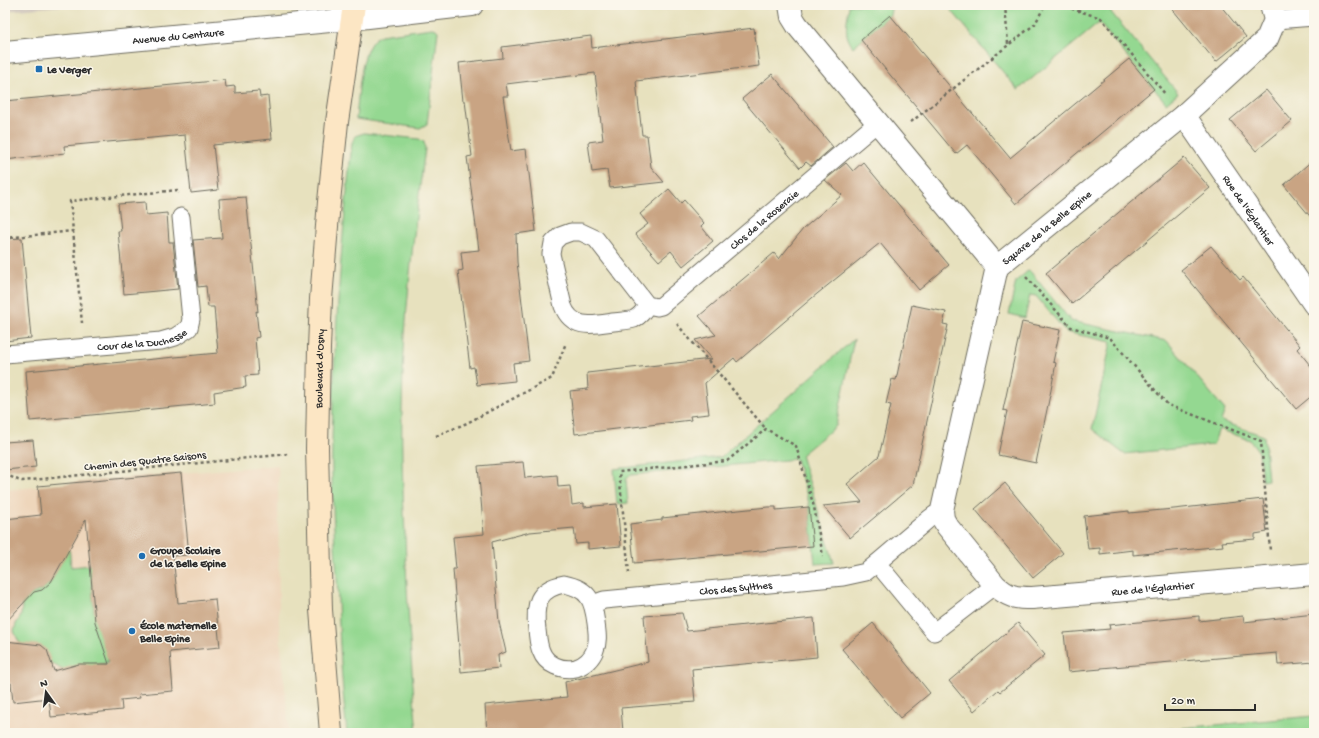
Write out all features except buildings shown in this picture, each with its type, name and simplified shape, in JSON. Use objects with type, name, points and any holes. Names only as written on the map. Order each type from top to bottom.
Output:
[{"type":"main road","name":"Boulevard d'Osny","points":[[331,733],[321,610],[317,448],[319,348],[321,299],[337,122],[353,12]]},
{"type":"street","points":[[353,12],[472,5]]},
{"type":"street","name":"Square de la Belle Epine","points":[[790,5],[792,17],[797,25],[884,131],[1002,262],[1184,115],[1267,39],[1273,12]]},
{"type":"street","name":"Avenue du Centaure","points":[[5,52],[353,12]]},
{"type":"street","name":"Rue de l'Églantier","points":[[1184,115],[1314,304]]},
{"type":"street","points":[[942,514],[1002,262]]},
{"type":"street","name":"Rue de l'Églantier","points":[[942,514],[947,526],[995,585],[1003,593],[1012,597],[1032,598],[1314,574]]},
{"type":"lane","points":[[1273,12],[1314,17]]},
{"type":"lane","name":"Clos de la Roseraie","points":[[574,322],[590,326],[634,319],[654,306],[884,131]]},
{"type":"lane","name":"Cour de la Duchesse","points":[[5,354],[161,341],[175,337],[189,328],[192,319],[181,217]]},
{"type":"lane","points":[[574,322],[566,314],[563,306],[551,254],[553,242],[560,236],[571,232],[581,232],[596,239],[654,306]]},
{"type":"lane","points":[[942,514],[934,515],[876,563],[934,632],[995,585]]},
{"type":"lane","name":"Clos des Sylthes","points":[[593,604],[604,600],[827,579],[866,572],[876,563]]},
{"type":"lane","points":[[564,584],[579,588],[590,598],[593,604],[598,637],[597,644],[591,658],[579,667],[572,669],[564,669],[551,664],[541,652],[539,645],[535,613],[536,605],[540,599],[550,588],[564,584]]},
{"type":"path","points":[[1005,5],[1008,44]]},
{"type":"path","points":[[884,131],[1035,24],[1045,5]]},
{"type":"path","points":[[1060,5],[1101,18],[1184,115]]},
{"type":"path","points":[[84,348],[70,201],[178,190],[181,217]]},
{"type":"path","points":[[5,238],[74,231]]},
{"type":"path","points":[[1002,262],[1071,327],[1110,338],[1168,405],[1261,441],[1272,578]]},
{"type":"path","points":[[654,306],[766,429],[796,446],[814,507],[827,579]]},
{"type":"path","points":[[436,436],[467,423],[552,378],[574,322]]},
{"type":"path","points":[[631,598],[618,472],[727,461],[766,429]]},
{"type":"path","name":"Chemin des Quatre Saisons","points":[[5,474],[22,481],[288,454]]},
{"type":"shaded area","points":[[5,5],[73,5],[5,11]]},
{"type":"shaded area","name":"Groupe Scolaire de la Belle Epine","points":[[278,465],[279,622],[289,733],[5,733],[5,490]]},
{"type":"green space","points":[[849,5],[892,5],[890,15],[853,47],[847,32]]},
{"type":"green space","points":[[947,5],[1105,5],[1178,93],[1166,103],[1099,23],[1018,90]]},
{"type":"green space","points":[[432,28],[438,31],[427,124],[420,128],[356,119],[364,60],[373,40],[381,35]]},
{"type":"green space","points":[[364,133],[419,139],[424,142],[425,149],[416,214],[404,345],[402,426],[408,609],[417,733],[347,733],[343,694],[332,492],[334,366],[352,143],[355,136]]},
{"type":"green space","points":[[1029,270],[1071,321],[1167,341],[1225,410],[1221,421],[1264,436],[1268,480],[1262,481],[1259,452],[1250,440],[1219,429],[1213,445],[1124,454],[1092,429],[1111,342],[1066,332],[1036,296],[1030,295],[1025,318],[1009,314],[1016,281]]},
{"type":"green space","points":[[854,339],[836,426],[801,455],[834,563],[815,564],[809,503],[796,459],[630,475],[626,480],[628,503],[617,504],[614,469],[721,457]]},
{"type":"green space","points":[[69,545],[71,567],[102,564],[91,573],[94,611],[109,655],[107,663],[61,669],[21,644],[14,631],[21,616],[22,605],[32,594],[42,590],[51,582]]},
{"type":"green space","points":[[1314,716],[1314,733],[1127,733]]},
{"type":"place","name":"Le Verger","points":[[39,69]]},
{"type":"place","name":"Groupe Scolaire de la Belle Epine","points":[[142,556]]},
{"type":"place","name":"École maternelle Belle Epine","points":[[132,631]]}]
